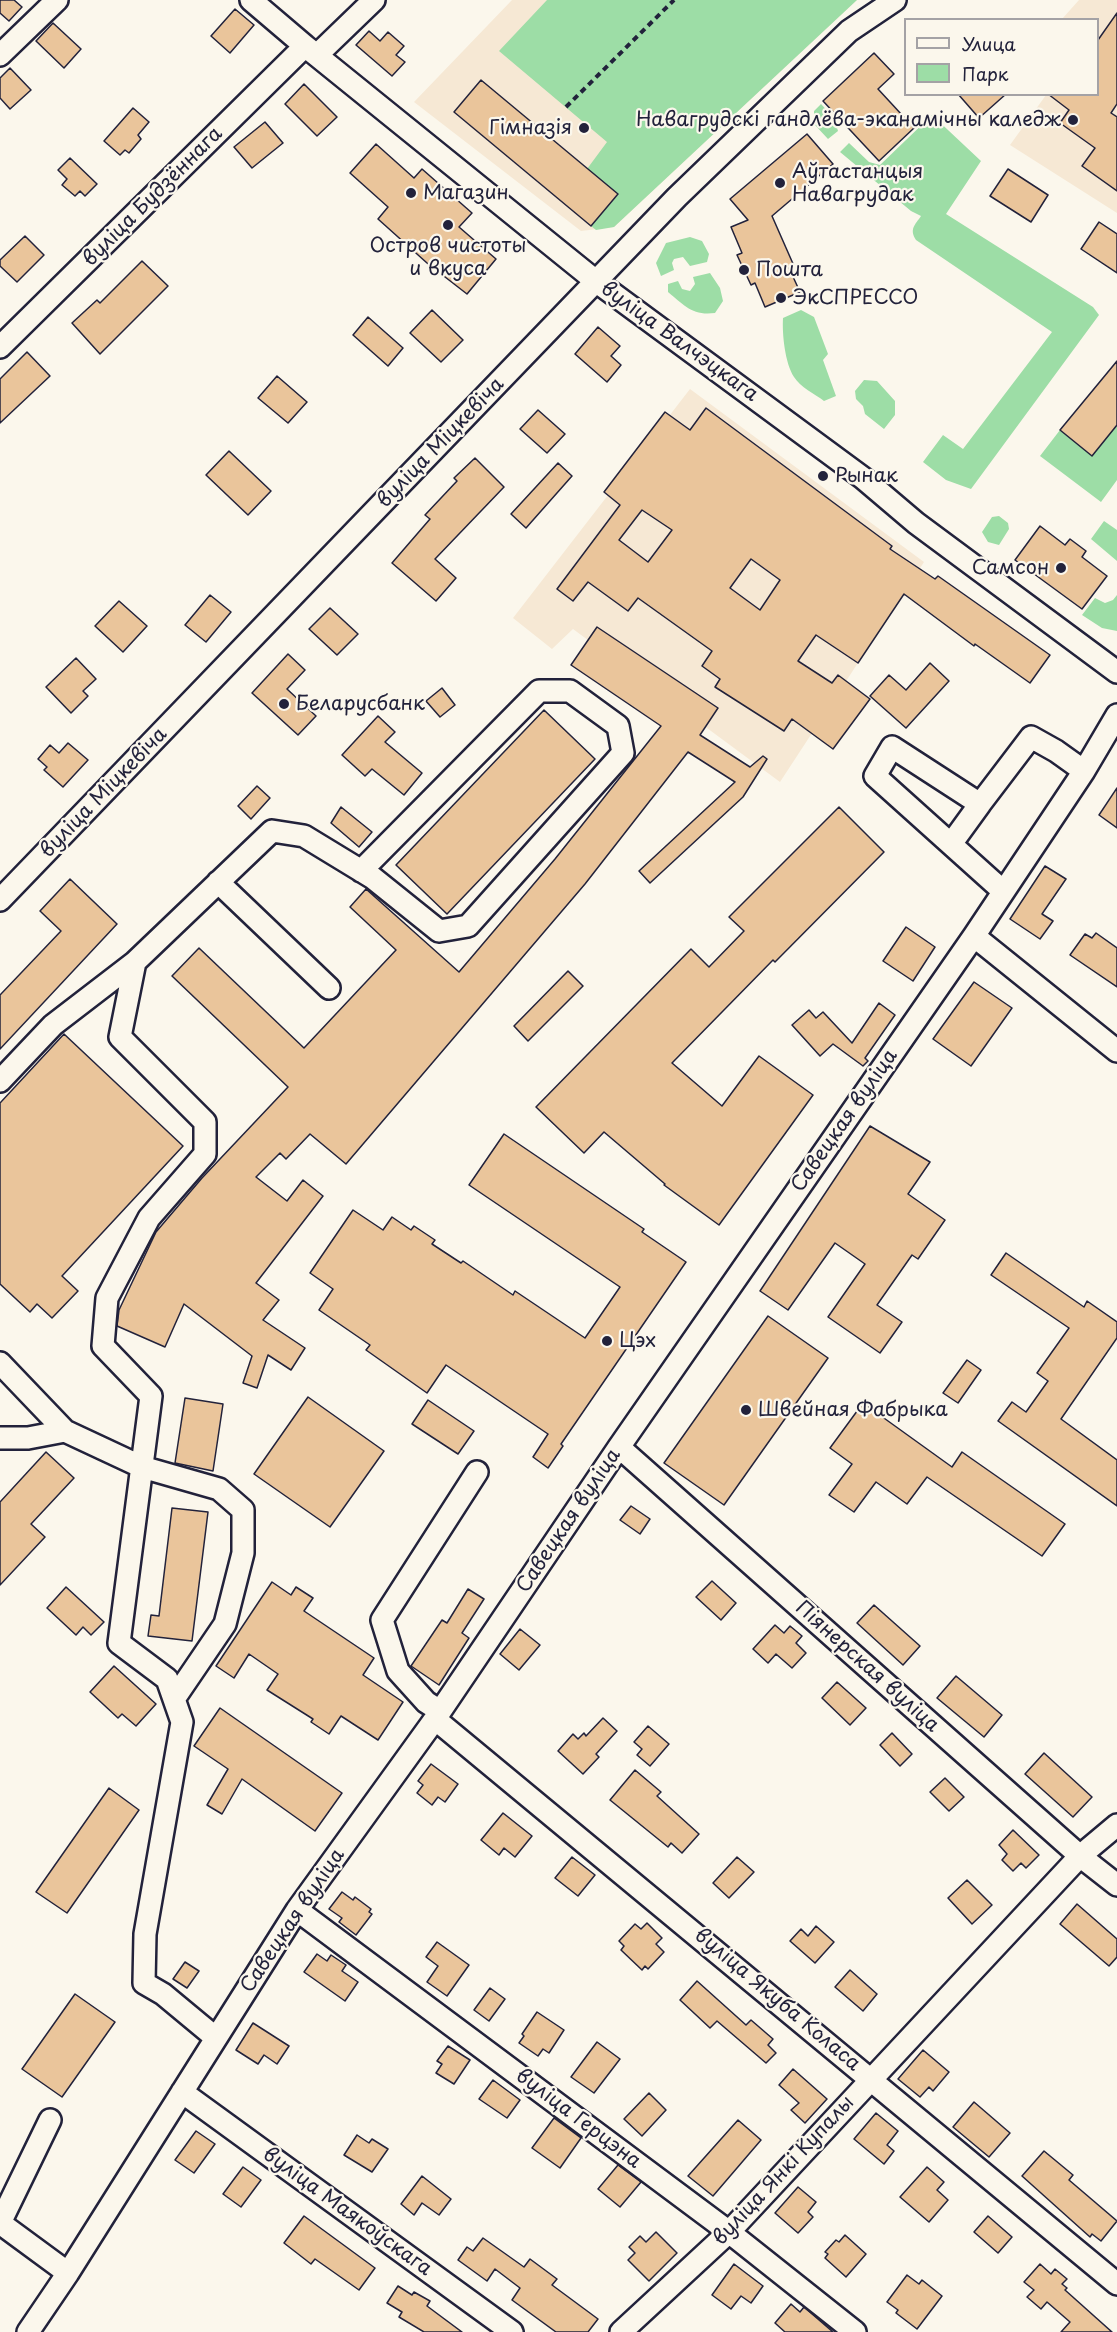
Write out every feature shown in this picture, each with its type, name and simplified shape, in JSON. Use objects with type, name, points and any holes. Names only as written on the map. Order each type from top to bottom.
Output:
[{"type":"street","points":[[0,55],[57,0]]},
{"type":"street","name":"вуліца Валчэцкага","points":[[251,0],[597,282],[863,477],[916,523],[1117,672]]},
{"type":"street","name":"вуліца Будзённага","points":[[0,347],[311,51],[374,0]]},
{"type":"street","name":"вуліца Міцкевіча","points":[[0,900],[677,197],[849,32],[895,0]]},
{"type":"street","points":[[0,1081],[53,1025],[135,962],[272,831],[304,836],[362,871],[439,931],[468,926],[623,753],[618,726],[570,691],[538,691],[362,871]]},
{"type":"street","name":"Савецкая вуліца","points":[[27,2332],[68,2273],[297,1910],[437,1715],[619,1447],[974,936],[1084,771],[1117,715]]},
{"type":"street","points":[[951,844],[1031,737],[1084,771]]},
{"type":"street","points":[[980,804],[892,747],[875,776],[1003,891]]},
{"type":"street","points":[[218,882],[328,988]]},
{"type":"street","points":[[974,936],[1117,1051]]},
{"type":"street","points":[[135,962],[120,1037],[205,1122],[205,1154],[149,1218],[107,1298],[103,1346],[151,1396],[119,1643],[167,1679],[182,1722],[145,1934],[144,1983],[163,1994],[216,2038]]},
{"type":"street","points":[[0,1363],[65,1431],[142,1467],[219,1489],[243,1510],[243,1553],[225,1624],[174,1699]]},
{"type":"street","points":[[0,1438],[28,1438],[65,1431]]},
{"type":"street","name":"Піянерская вуліца","points":[[619,1447],[1080,1856],[1117,1886]]},
{"type":"street","name":"вуліца Якуба Коласа","points":[[477,1472],[382,1620],[398,1671],[437,1715],[1117,2284]]},
{"type":"street","name":"вуліца Янкі Купалы","points":[[621,2332],[729,2232],[1080,1856],[1117,1825]]},
{"type":"street","name":"вуліца Герцэна","points":[[297,1910],[729,2232],[855,2332]]},
{"type":"street","name":"вуліца Маякоўскага","points":[[182,2092],[512,2332]]},
{"type":"street","points":[[50,2120],[0,2223],[68,2273]]},
{"type":"path","points":[[566,107],[674,0]]},
{"type":"shaded area","name":"Гімназія","points":[[512,0],[857,0],[614,227],[581,231],[414,102]]},
{"type":"shaded area","name":"Навагрудскі гандлёва-эканамічны каледж","points":[[1079,0],[1117,0],[1117,213],[1010,145],[1045,96],[1099,96],[1099,18],[1063,18]]},
{"type":"shaded area","name":"Рынак","points":[[690,389],[924,562],[780,782],[573,629],[552,649],[513,618]]},
{"type":"green space","name":"Гімназія","points":[[547,0],[857,0],[614,227],[596,230],[591,226],[618,195],[587,169],[607,142],[499,51]]},
{"type":"green space","points":[[821,104],[834,118],[838,131],[828,139],[814,124],[814,111]]},
{"type":"green space","points":[[932,115],[981,161],[946,214],[1093,307],[1099,315],[971,489],[946,480],[923,462],[943,435],[963,449],[1052,332],[916,240],[913,230],[921,216],[911,211],[840,152],[849,143],[869,162],[880,165]]},
{"type":"green space","points":[[690,237],[702,241],[709,254],[707,262],[690,266],[683,257],[674,259],[672,263],[674,270],[661,276],[656,263],[666,243]]},
{"type":"green space","points":[[710,273],[720,288],[723,301],[715,313],[694,311],[668,292],[668,284],[678,281],[682,289],[690,291],[695,284],[693,277]]},
{"type":"green space","points":[[801,310],[814,317],[828,354],[823,360],[836,396],[824,401],[797,381],[786,356],[783,318]]},
{"type":"green space","points":[[864,380],[877,381],[895,401],[895,415],[884,429],[865,414],[863,406],[856,399],[855,391]]},
{"type":"green space","points":[[1117,425],[1117,480],[1101,502],[1040,456],[1060,430]]},
{"type":"green space","points":[[999,516],[1008,523],[1009,529],[999,545],[988,542],[982,532],[992,517]]},
{"type":"green space","points":[[1104,521],[1117,530],[1117,561],[1091,539]]},
{"type":"green space","points":[[1117,595],[1117,631],[1102,628],[1082,615],[1095,598],[1105,603],[1113,600]]},
{"type":"building","points":[[0,0],[14,0],[22,7],[9,21],[0,13]]},
{"type":"building","points":[[235,9],[254,25],[230,53],[211,36]]},
{"type":"building","points":[[1117,13],[1117,104],[1111,113],[1117,117],[1117,191],[1082,166],[1095,148],[1060,123],[1069,110],[1051,96],[1099,96],[1099,39]]},
{"type":"building","points":[[53,23],[81,49],[64,68],[36,41]]},
{"type":"building","points":[[369,31],[380,41],[388,32],[404,46],[396,55],[405,62],[392,76],[356,45]]},
{"type":"building","points":[[874,53],[894,74],[878,89],[914,128],[879,161],[823,101]]},
{"type":"building","points":[[10,68],[31,90],[10,109],[0,98],[0,78]]},
{"type":"building","points":[[481,80],[618,194],[591,226],[454,112]]},
{"type":"building","points":[[304,84],[337,117],[317,136],[285,104]]},
{"type":"building","points":[[960,96],[1004,96],[979,118]]},
{"type":"building","points":[[133,108],[149,122],[138,135],[141,139],[129,153],[125,150],[120,155],[104,141]]},
{"type":"building","points":[[265,122],[283,143],[252,168],[234,147]]},
{"type":"building","points":[[807,134],[833,164],[772,216],[794,266],[789,268],[800,292],[765,307],[755,283],[751,285],[737,255],[742,253],[731,227],[748,220],[730,199]]},
{"type":"building","name":"Магазин","points":[[376,144],[414,178],[422,169],[472,213],[459,227],[496,259],[467,294],[427,263],[378,219],[388,207],[350,173]]},
{"type":"building","points":[[70,158],[97,184],[85,196],[80,191],[75,196],[62,185],[67,179],[58,170]]},
{"type":"building","points":[[1008,169],[1048,195],[1031,222],[990,196]]},
{"type":"building","points":[[1099,222],[1117,234],[1117,273],[1081,249]]},
{"type":"building","points":[[25,236],[44,255],[17,282],[0,266],[0,260]]},
{"type":"building","points":[[142,261],[168,286],[100,354],[72,323],[97,300],[100,303]]},
{"type":"building","points":[[432,310],[463,340],[441,362],[410,333]]},
{"type":"building","points":[[368,317],[403,348],[388,366],[353,335]]},
{"type":"building","points":[[598,327],[620,346],[611,356],[621,365],[607,382],[575,354]]},
{"type":"building","points":[[27,352],[50,376],[0,423],[0,379]]},
{"type":"building","points":[[1117,361],[1117,425],[1092,456],[1060,430]]},
{"type":"building","points":[[277,376],[307,402],[288,423],[258,398]]},
{"type":"building","name":"Рынак","points":[[706,408],[892,546],[890,549],[935,579],[938,576],[1050,655],[1030,683],[975,644],[974,646],[904,594],[858,663],[816,635],[798,661],[832,683],[838,675],[870,699],[833,749],[792,719],[784,731],[715,687],[720,679],[702,666],[712,651],[638,598],[628,611],[588,582],[573,601],[557,589],[620,505],[604,492],[665,412],[690,430]],"holes":[[[642,510],[672,530],[648,562],[619,540]],[[751,559],[780,580],[760,610],[730,588]]]},
{"type":"building","points":[[538,410],[565,434],[547,453],[520,429]]},
{"type":"building","points":[[229,451],[271,491],[248,515],[206,475]]},
{"type":"building","points":[[475,458],[504,487],[435,559],[456,578],[436,601],[392,563],[430,519],[425,515],[457,481],[454,478]]},
{"type":"building","points":[[558,463],[572,476],[526,528],[511,514]]},
{"type":"building","name":"Самсон","points":[[1040,526],[1065,545],[1070,539],[1086,551],[1082,557],[1107,576],[1082,609],[1015,560]]},
{"type":"building","points":[[210,595],[231,612],[206,642],[185,625]]},
{"type":"building","points":[[119,601],[147,626],[123,652],[95,626]]},
{"type":"building","points":[[330,608],[358,634],[337,655],[309,629]]},
{"type":"building","points":[[597,627],[718,708],[700,735],[750,767],[763,756],[767,759],[743,797],[650,883],[639,871],[735,782],[688,752],[585,884],[346,1164],[310,1134],[286,1159],[280,1153],[256,1177],[287,1201],[303,1180],[323,1196],[256,1283],[279,1300],[263,1320],[305,1348],[291,1370],[268,1355],[257,1388],[243,1383],[252,1356],[184,1304],[165,1347],[117,1326],[119,1310],[156,1232],[202,1178],[288,1087],[172,976],[199,948],[304,1048],[396,950],[350,907],[366,889],[459,972],[555,859],[661,726],[571,665]]},
{"type":"building","name":"Беларусбанк","points":[[288,654],[305,670],[287,689],[316,716],[298,735],[252,693]]},
{"type":"building","points":[[76,658],[96,679],[83,691],[88,696],[71,713],[46,687]]},
{"type":"building","points":[[930,663],[949,681],[906,728],[870,696],[889,675],[906,690]]},
{"type":"building","points":[[442,688],[455,705],[440,717],[426,701]]},
{"type":"building","points":[[544,710],[595,759],[447,914],[396,865]]},
{"type":"building","points":[[378,716],[395,732],[385,742],[422,773],[404,795],[372,769],[365,776],[342,755]]},
{"type":"building","points":[[68,743],[88,760],[63,787],[44,770],[47,767],[38,759],[50,745],[59,753]]},
{"type":"building","points":[[257,786],[270,798],[251,819],[238,806]]},
{"type":"building","points":[[1117,788],[1117,828],[1099,815]]},
{"type":"building","points":[[341,807],[372,832],[359,847],[331,823]]},
{"type":"building","points":[[839,807],[884,852],[672,1063],[722,1106],[759,1056],[813,1095],[719,1225],[664,1185],[604,1132],[584,1153],[536,1107],[691,949],[709,967],[744,931],[729,917]]},
{"type":"building","points":[[1045,866],[1066,879],[1042,914],[1053,921],[1040,939],[1010,919]]},
{"type":"building","points":[[70,879],[117,924],[0,1049],[0,995],[61,931],[40,911]]},
{"type":"building","points":[[906,927],[935,947],[913,981],[883,961]]},
{"type":"building","points":[[1096,933],[1117,948],[1117,987],[1070,955],[1085,934],[1092,938]]},
{"type":"building","points":[[568,971],[583,986],[528,1041],[514,1026]]},
{"type":"building","points":[[974,982],[1012,1008],[971,1066],[933,1039]]},
{"type":"building","points":[[879,1003],[895,1015],[865,1058],[868,1061],[863,1066],[833,1044],[820,1056],[792,1025],[809,1010],[816,1018],[823,1012],[852,1043]]},
{"type":"building","points":[[64,1034],[183,1146],[62,1276],[78,1291],[52,1318],[37,1304],[30,1312],[0,1284],[0,1103]]},
{"type":"building","points":[[870,1126],[930,1162],[908,1194],[945,1220],[918,1259],[912,1255],[877,1305],[902,1322],[880,1353],[828,1317],[865,1264],[835,1243],[788,1310],[760,1291]]},
{"type":"building","points":[[504,1134],[644,1229],[642,1232],[686,1262],[561,1444],[563,1446],[548,1468],[533,1457],[548,1434],[446,1365],[427,1393],[366,1350],[370,1345],[319,1310],[333,1289],[310,1273],[353,1210],[383,1230],[392,1217],[411,1230],[414,1226],[435,1240],[432,1244],[461,1263],[463,1261],[513,1295],[515,1291],[585,1338],[620,1287],[469,1185]]},
{"type":"building","points":[[1006,1253],[1084,1307],[1087,1301],[1117,1322],[1117,1338],[1061,1419],[1117,1460],[1117,1506],[998,1421],[1012,1402],[1026,1412],[1048,1381],[1037,1373],[1069,1328],[991,1275]]},
{"type":"building","name":"Швейная Фабрыка","points":[[768,1316],[828,1358],[724,1505],[664,1463]]},
{"type":"building","points":[[967,1360],[981,1370],[958,1403],[943,1393]]},
{"type":"building","points":[[308,1397],[384,1451],[330,1527],[254,1474]]},
{"type":"building","points":[[185,1398],[223,1404],[213,1471],[175,1463]]},
{"type":"building","points":[[428,1400],[474,1431],[458,1454],[412,1424]]},
{"type":"building","points":[[863,1403],[952,1467],[962,1452],[1065,1524],[1042,1556],[927,1477],[907,1504],[876,1482],[854,1512],[829,1495],[852,1464],[830,1448]]},
{"type":"building","points":[[46,1452],[74,1478],[31,1524],[45,1537],[0,1585],[0,1502]]},
{"type":"building","points":[[631,1506],[650,1519],[640,1534],[620,1520]]},
{"type":"building","points":[[172,1508],[208,1512],[192,1641],[148,1636],[151,1615],[159,1616]]},
{"type":"building","points":[[712,1581],[736,1603],[721,1620],[696,1597]]},
{"type":"building","points":[[272,1582],[291,1595],[296,1587],[313,1598],[304,1611],[374,1658],[363,1675],[403,1702],[378,1740],[341,1716],[329,1734],[311,1722],[313,1719],[267,1690],[278,1674],[249,1654],[234,1678],[216,1666]]},
{"type":"building","points":[[66,1587],[104,1622],[91,1635],[83,1627],[76,1635],[47,1608]]},
{"type":"building","points":[[468,1589],[484,1599],[462,1633],[469,1638],[439,1685],[411,1666],[442,1620],[447,1623]]},
{"type":"building","points":[[874,1605],[920,1646],[903,1665],[857,1623]]},
{"type":"building","points":[[775,1625],[784,1633],[790,1626],[802,1636],[796,1643],[806,1653],[792,1668],[776,1654],[768,1663],[753,1649]]},
{"type":"building","points":[[520,1629],[540,1645],[519,1670],[500,1654]]},
{"type":"building","points":[[114,1666],[156,1704],[136,1726],[122,1714],[118,1718],[90,1692]]},
{"type":"building","points":[[956,1676],[1002,1715],[984,1737],[937,1698]]},
{"type":"building","points":[[837,1682],[866,1708],[850,1725],[822,1698]]},
{"type":"building","points":[[220,1708],[342,1793],[315,1831],[242,1779],[222,1814],[207,1805],[228,1769],[194,1746]]},
{"type":"building","points":[[603,1718],[617,1731],[596,1754],[599,1757],[583,1774],[558,1751],[573,1734],[578,1739],[584,1733],[586,1736]]},
{"type":"building","points":[[648,1726],[669,1744],[650,1766],[637,1755],[642,1749],[634,1742]]},
{"type":"building","points":[[892,1733],[912,1754],[900,1766],[880,1745]]},
{"type":"building","points":[[1044,1753],[1092,1797],[1073,1817],[1025,1774]]},
{"type":"building","points":[[431,1764],[458,1784],[445,1802],[438,1797],[432,1805],[417,1793],[423,1785],[418,1781]]},
{"type":"building","points":[[635,1770],[661,1792],[657,1796],[699,1834],[682,1853],[671,1843],[668,1847],[610,1800]]},
{"type":"building","points":[[945,1778],[964,1797],[949,1811],[930,1792]]},
{"type":"building","points":[[109,1788],[139,1810],[67,1913],[36,1892]]},
{"type":"building","points":[[503,1813],[532,1836],[515,1857],[504,1848],[499,1855],[481,1840]]},
{"type":"building","points":[[1013,1830],[1039,1855],[1026,1868],[1021,1863],[1013,1871],[1002,1860],[1007,1854],[999,1845]]},
{"type":"building","points":[[572,1857],[595,1875],[578,1896],[555,1878]]},
{"type":"building","points":[[737,1857],[754,1872],[729,1898],[713,1883]]},
{"type":"building","points":[[967,1880],[992,1905],[972,1924],[948,1898]]},
{"type":"building","points":[[342,1892],[353,1900],[355,1897],[371,1909],[369,1912],[372,1914],[356,1935],[339,1922],[342,1918],[329,1909]]},
{"type":"building","points":[[1077,1904],[1117,1939],[1117,1957],[1109,1966],[1060,1924]]},
{"type":"building","points":[[647,1923],[662,1938],[656,1944],[664,1952],[648,1969],[645,1966],[642,1970],[621,1950],[624,1946],[619,1941],[635,1924],[641,1929]]},
{"type":"building","points":[[816,1926],[834,1942],[815,1963],[790,1941],[801,1929],[808,1936]]},
{"type":"building","points":[[437,1942],[469,1965],[447,1996],[427,1982],[438,1966],[426,1957]]},
{"type":"building","points":[[317,1954],[327,1961],[331,1955],[346,1965],[342,1971],[358,1982],[345,2001],[304,1972]]},
{"type":"building","points":[[185,1962],[199,1971],[187,1988],[173,1979]]},
{"type":"building","points":[[850,1970],[877,1994],[863,2011],[835,1987]]},
{"type":"building","points":[[697,1981],[746,2025],[751,2020],[773,2039],[768,2045],[776,2053],[766,2063],[717,2021],[710,2028],[680,2000]]},
{"type":"building","points":[[490,1988],[505,1999],[489,2021],[474,2010]]},
{"type":"building","points":[[75,1994],[115,2022],[62,2097],[22,2069]]},
{"type":"building","points":[[537,2012],[564,2030],[549,2053],[543,2049],[538,2056],[519,2043],[524,2036],[522,2034]]},
{"type":"building","points":[[253,2023],[289,2046],[277,2064],[264,2055],[258,2064],[236,2050]]},
{"type":"building","points":[[597,2042],[620,2059],[594,2093],[571,2077]]},
{"type":"building","points":[[448,2046],[470,2060],[454,2084],[436,2073],[442,2064],[437,2061]]},
{"type":"building","points":[[923,2050],[949,2072],[933,2091],[929,2087],[920,2097],[898,2079]]},
{"type":"building","points":[[793,2069],[827,2099],[805,2123],[791,2110],[799,2103],[779,2085]]},
{"type":"building","points":[[493,2080],[520,2100],[507,2118],[479,2099]]},
{"type":"building","points":[[649,2093],[666,2110],[642,2136],[624,2119]]},
{"type":"building","points":[[974,2102],[1010,2133],[989,2157],[953,2127]]},
{"type":"building","points":[[876,2113],[898,2131],[887,2145],[894,2151],[884,2164],[854,2139]]},
{"type":"building","points":[[554,2118],[581,2138],[560,2168],[532,2148]]},
{"type":"building","points":[[738,2120],[761,2140],[713,2196],[688,2176]]},
{"type":"building","points":[[196,2131],[215,2144],[194,2173],[175,2160]]},
{"type":"building","points":[[357,2135],[369,2143],[372,2139],[388,2149],[372,2172],[344,2155]]},
{"type":"building","points":[[1044,2151],[1073,2175],[1069,2180],[1117,2221],[1101,2241],[1092,2234],[1090,2237],[1022,2176]]},
{"type":"building","points":[[618,2165],[641,2182],[620,2207],[598,2189]]},
{"type":"building","points":[[243,2167],[261,2180],[241,2207],[223,2194]]},
{"type":"building","points":[[927,2167],[944,2182],[937,2190],[948,2200],[929,2222],[900,2197]]},
{"type":"building","points":[[422,2176],[451,2199],[439,2215],[422,2203],[414,2215],[401,2204]]},
{"type":"building","points":[[798,2187],[816,2202],[808,2212],[813,2217],[798,2233],[775,2213]]},
{"type":"building","points":[[304,2216],[375,2268],[359,2290],[315,2259],[311,2264],[284,2243]]},
{"type":"building","points":[[988,2216],[1012,2237],[998,2253],[974,2232]]},
{"type":"building","points":[[656,2232],[677,2253],[649,2281],[628,2260],[635,2253],[629,2247],[640,2236],[646,2242]]},
{"type":"building","points":[[845,2235],[866,2254],[846,2277],[825,2258],[828,2254],[825,2252],[836,2240],[839,2242]]},
{"type":"building","points":[[483,2238],[524,2267],[530,2259],[557,2279],[552,2285],[598,2319],[588,2332],[556,2332],[512,2300],[520,2288],[495,2269],[487,2281],[458,2260],[467,2247],[473,2251]]},
{"type":"building","points":[[734,2264],[763,2286],[751,2303],[741,2296],[731,2309],[712,2295]]},
{"type":"building","points":[[1040,2264],[1051,2274],[1055,2269],[1067,2279],[1062,2284],[1067,2288],[1065,2290],[1112,2332],[1061,2332],[1070,2322],[1047,2302],[1041,2309],[1027,2297],[1034,2290],[1024,2282]]},
{"type":"building","points":[[907,2275],[919,2284],[922,2280],[942,2296],[917,2329],[896,2313],[898,2310],[887,2302]]},
{"type":"building","points":[[398,2286],[412,2295],[414,2292],[430,2301],[427,2306],[462,2332],[424,2332],[399,2317],[402,2312],[387,2303]]},
{"type":"building","points":[[791,2304],[800,2312],[804,2307],[833,2332],[785,2332],[775,2323]]},
{"type":"place","name":"Навагрудскі гандлёва-эканамічны каледж","points":[[1073,120]]},
{"type":"place","name":"Гімназія","points":[[584,128]]},
{"type":"place","name":"Аўтастанцыя Навагрудак","points":[[780,183]]},
{"type":"place","name":"Магазин","points":[[411,193]]},
{"type":"place","name":"Остров чистоты и вкуса","points":[[448,225]]},
{"type":"place","name":"Пошта","points":[[744,270]]},
{"type":"place","name":"ЭкСПРЕССО","points":[[781,298]]},
{"type":"place","name":"Рынак","points":[[823,476]]},
{"type":"place","name":"Самсон","points":[[1061,568]]},
{"type":"place","name":"Беларусбанк","points":[[284,704]]},
{"type":"place","name":"Цэх","points":[[607,1341]]},
{"type":"place","name":"Швейная Фабрыка","points":[[746,1410]]}]
